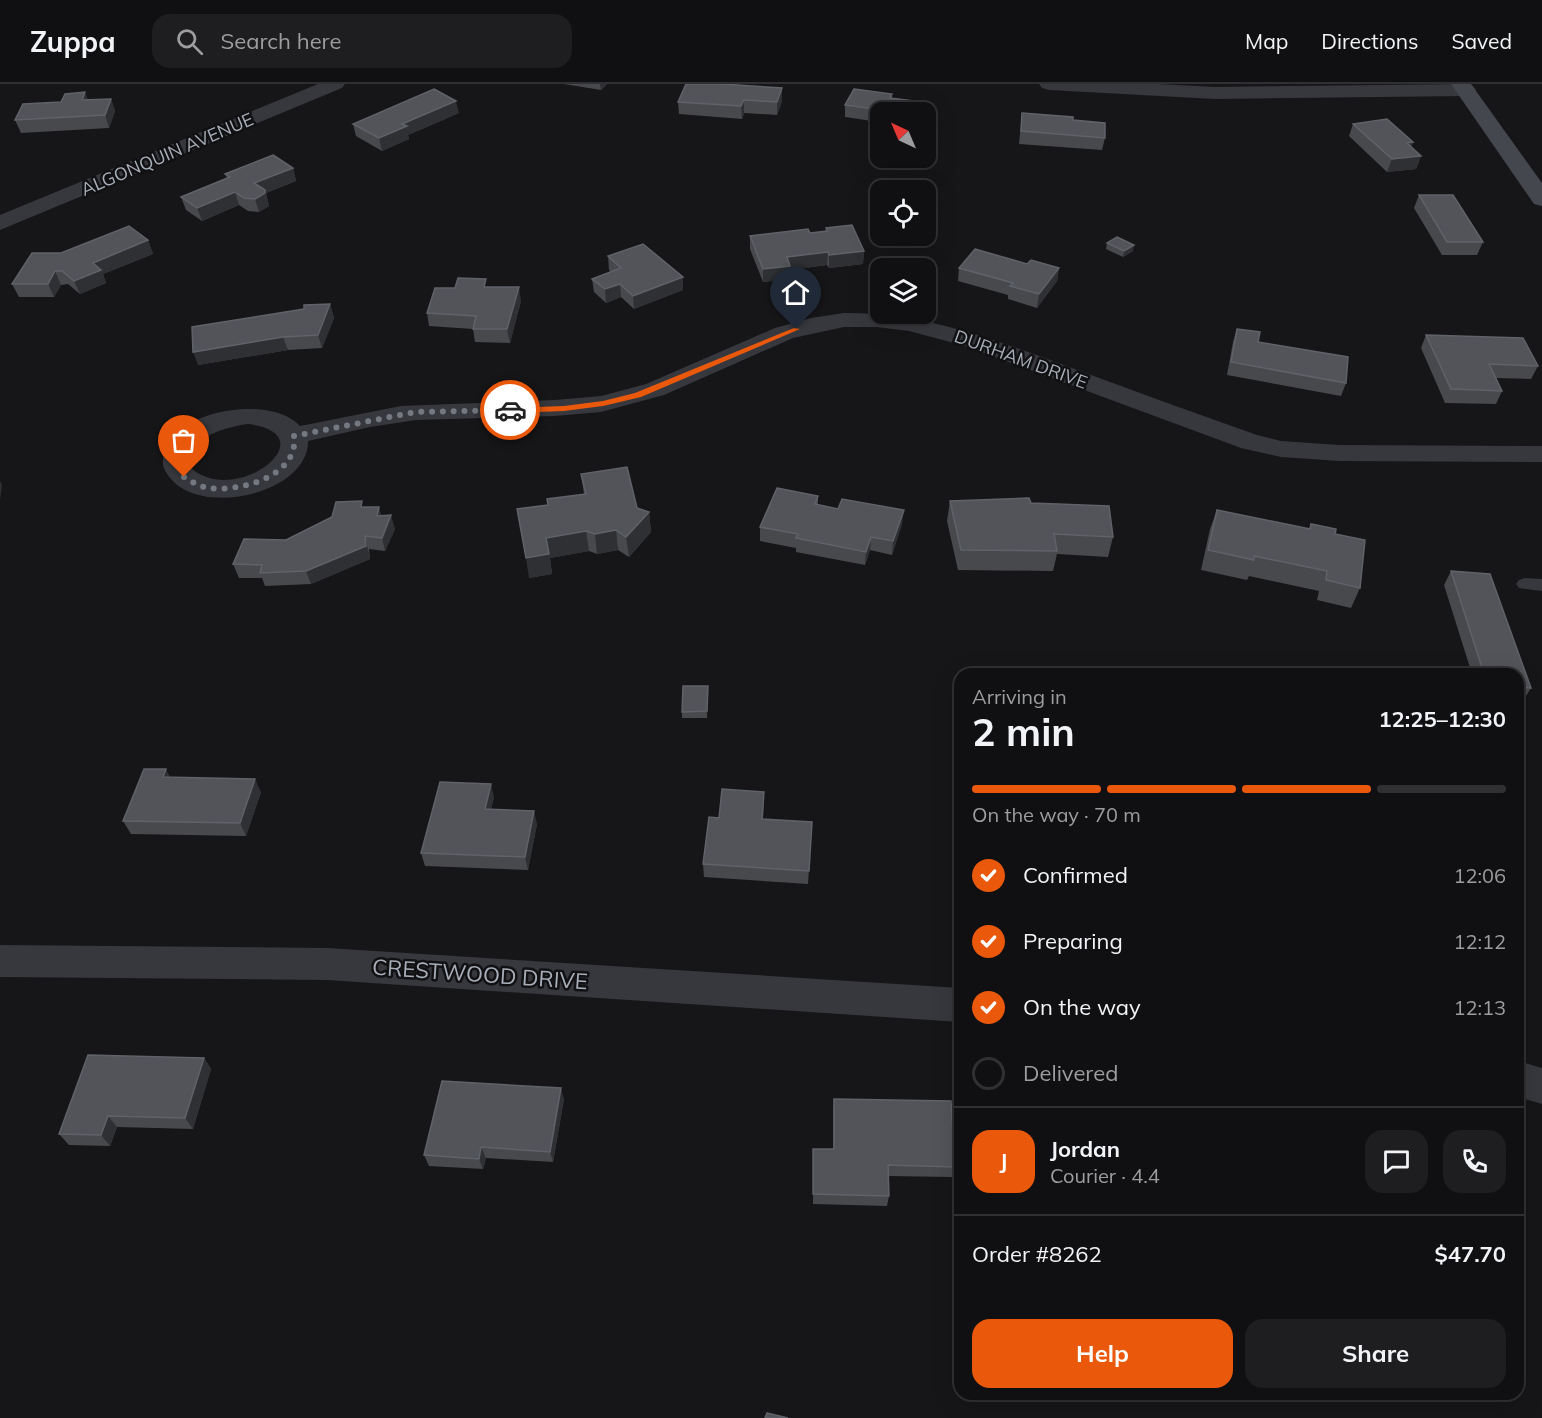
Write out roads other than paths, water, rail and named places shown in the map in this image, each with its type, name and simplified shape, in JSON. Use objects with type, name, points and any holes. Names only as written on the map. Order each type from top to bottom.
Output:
[{"type":"main road","points":[[1464,87],[1542,199]]},
{"type":"street","name":"ALGONQUIN AVENUE","points":[[5,215],[335,84]]},
{"type":"street","points":[[1049,84],[1215,93],[1464,87]]},
{"type":"street","name":"DURHAM DRIVE","points":[[294,436],[415,412],[564,408],[603,404],[668,384],[784,333],[834,320],[858,319],[902,322],[953,335],[1250,442],[1281,449],[1339,453],[1542,454]]},
{"type":"street","name":"CRESTWOOD DRIVE","points":[[0,961],[327,964],[954,1005]]},
{"type":"street","points":[[1524,1082],[1542,1086]]}]
